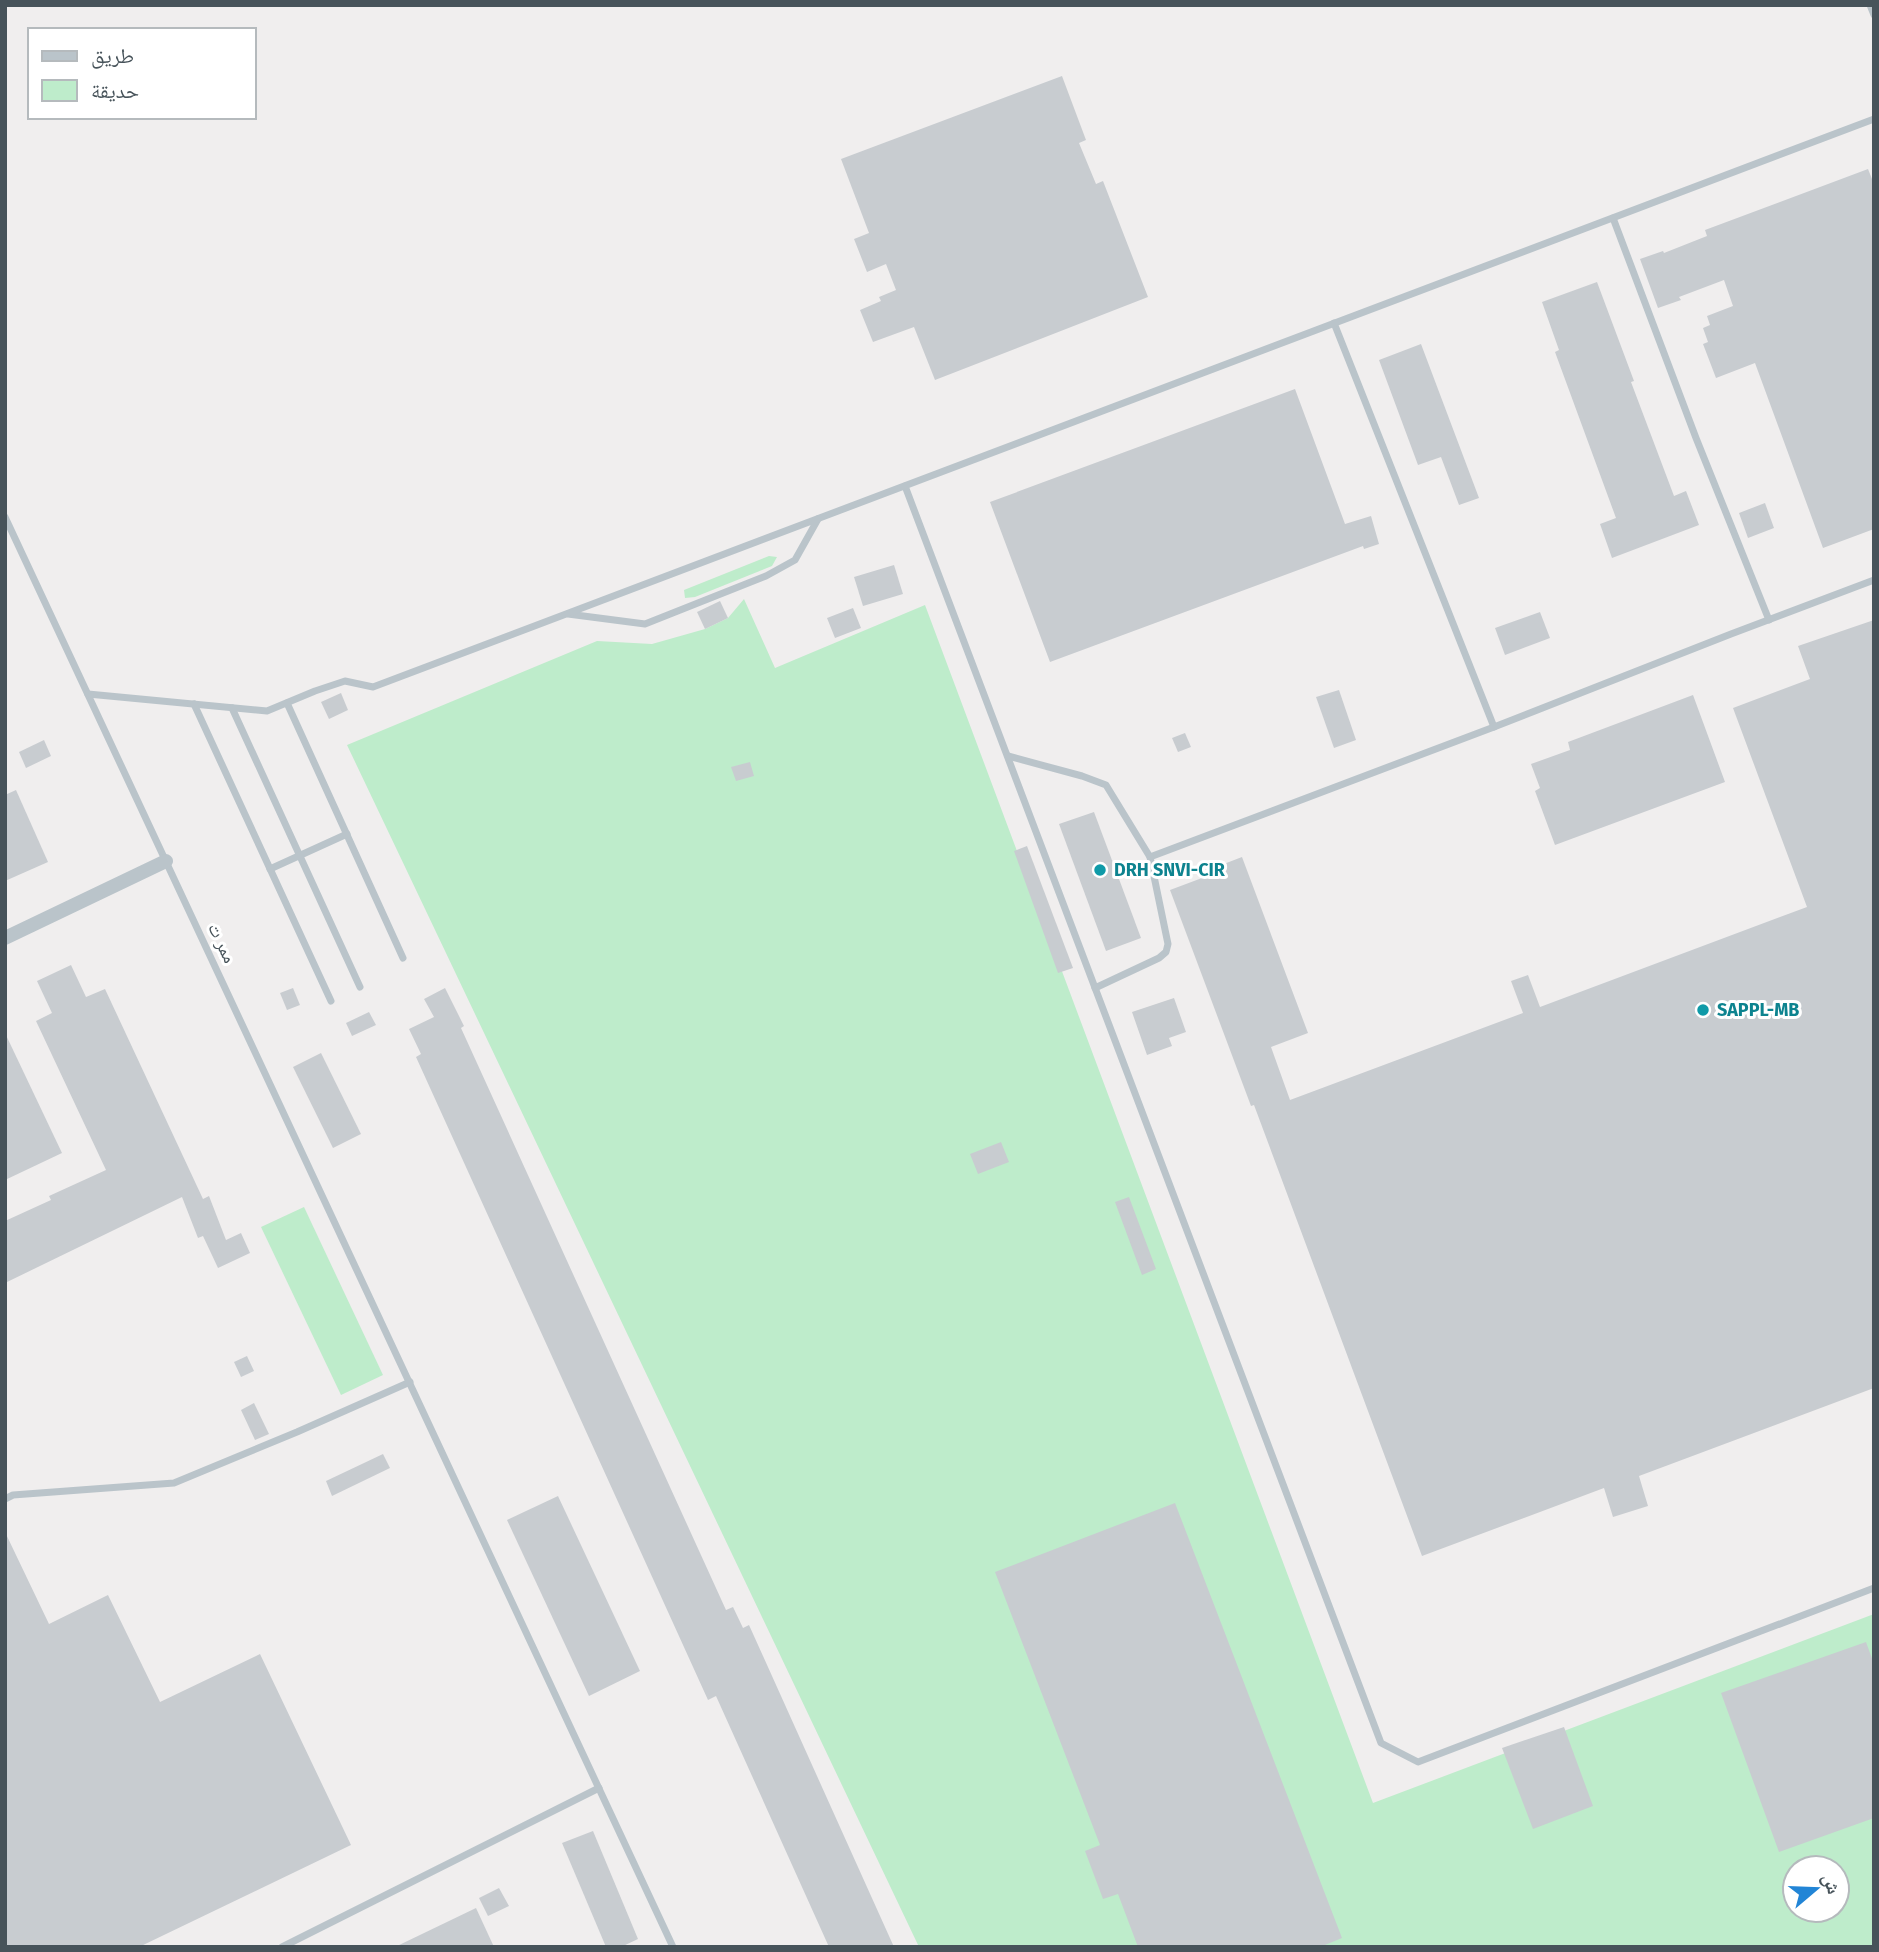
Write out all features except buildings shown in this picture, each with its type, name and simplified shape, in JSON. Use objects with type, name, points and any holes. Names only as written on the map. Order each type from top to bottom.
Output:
[{"type":"street","points":[[5,938],[166,860]]},
{"type":"lane","points":[[1871,5],[1874,15]]},
{"type":"lane","points":[[88,694],[267,711],[345,681],[373,687],[1874,119]]},
{"type":"lane","points":[[1613,218],[1696,438],[1769,620]]},
{"type":"lane","points":[[1334,323],[1494,727]]},
{"type":"lane","points":[[905,486],[1381,1743],[1418,1762],[1874,1588]]},
{"type":"lane","name":"ممر ت","points":[[5,517],[673,1947]]},
{"type":"lane","points":[[567,614],[645,624],[766,576],[795,560],[818,519]]},
{"type":"lane","points":[[1150,857],[1874,580]]},
{"type":"lane","points":[[286,703],[403,958]]},
{"type":"lane","points":[[194,704],[331,1001]]},
{"type":"lane","points":[[232,708],[360,987]]},
{"type":"lane","points":[[1008,756],[1106,785],[1150,857],[1168,944],[1166,951],[1159,958],[1095,988]]},
{"type":"lane","points":[[270,869],[346,834]]},
{"type":"lane","points":[[5,1499],[13,1495],[174,1483],[410,1382]]},
{"type":"lane","points":[[282,1947],[599,1788]]},
{"type":"green space","points":[[769,556],[777,557],[772,566],[695,597],[685,598],[684,590]]},
{"type":"green space","points":[[744,599],[775,668],[925,605],[1373,1803],[1874,1614],[1874,1947],[919,1947],[347,745],[597,641],[652,644],[705,629],[728,618]]},
{"type":"green space","points":[[304,1207],[383,1375],[341,1395],[261,1227]]},
{"type":"place","name":"DRH SNVI-CIR","points":[[1100,870]]},
{"type":"place","name":"SAPPL-MB","points":[[1703,1010]]}]
